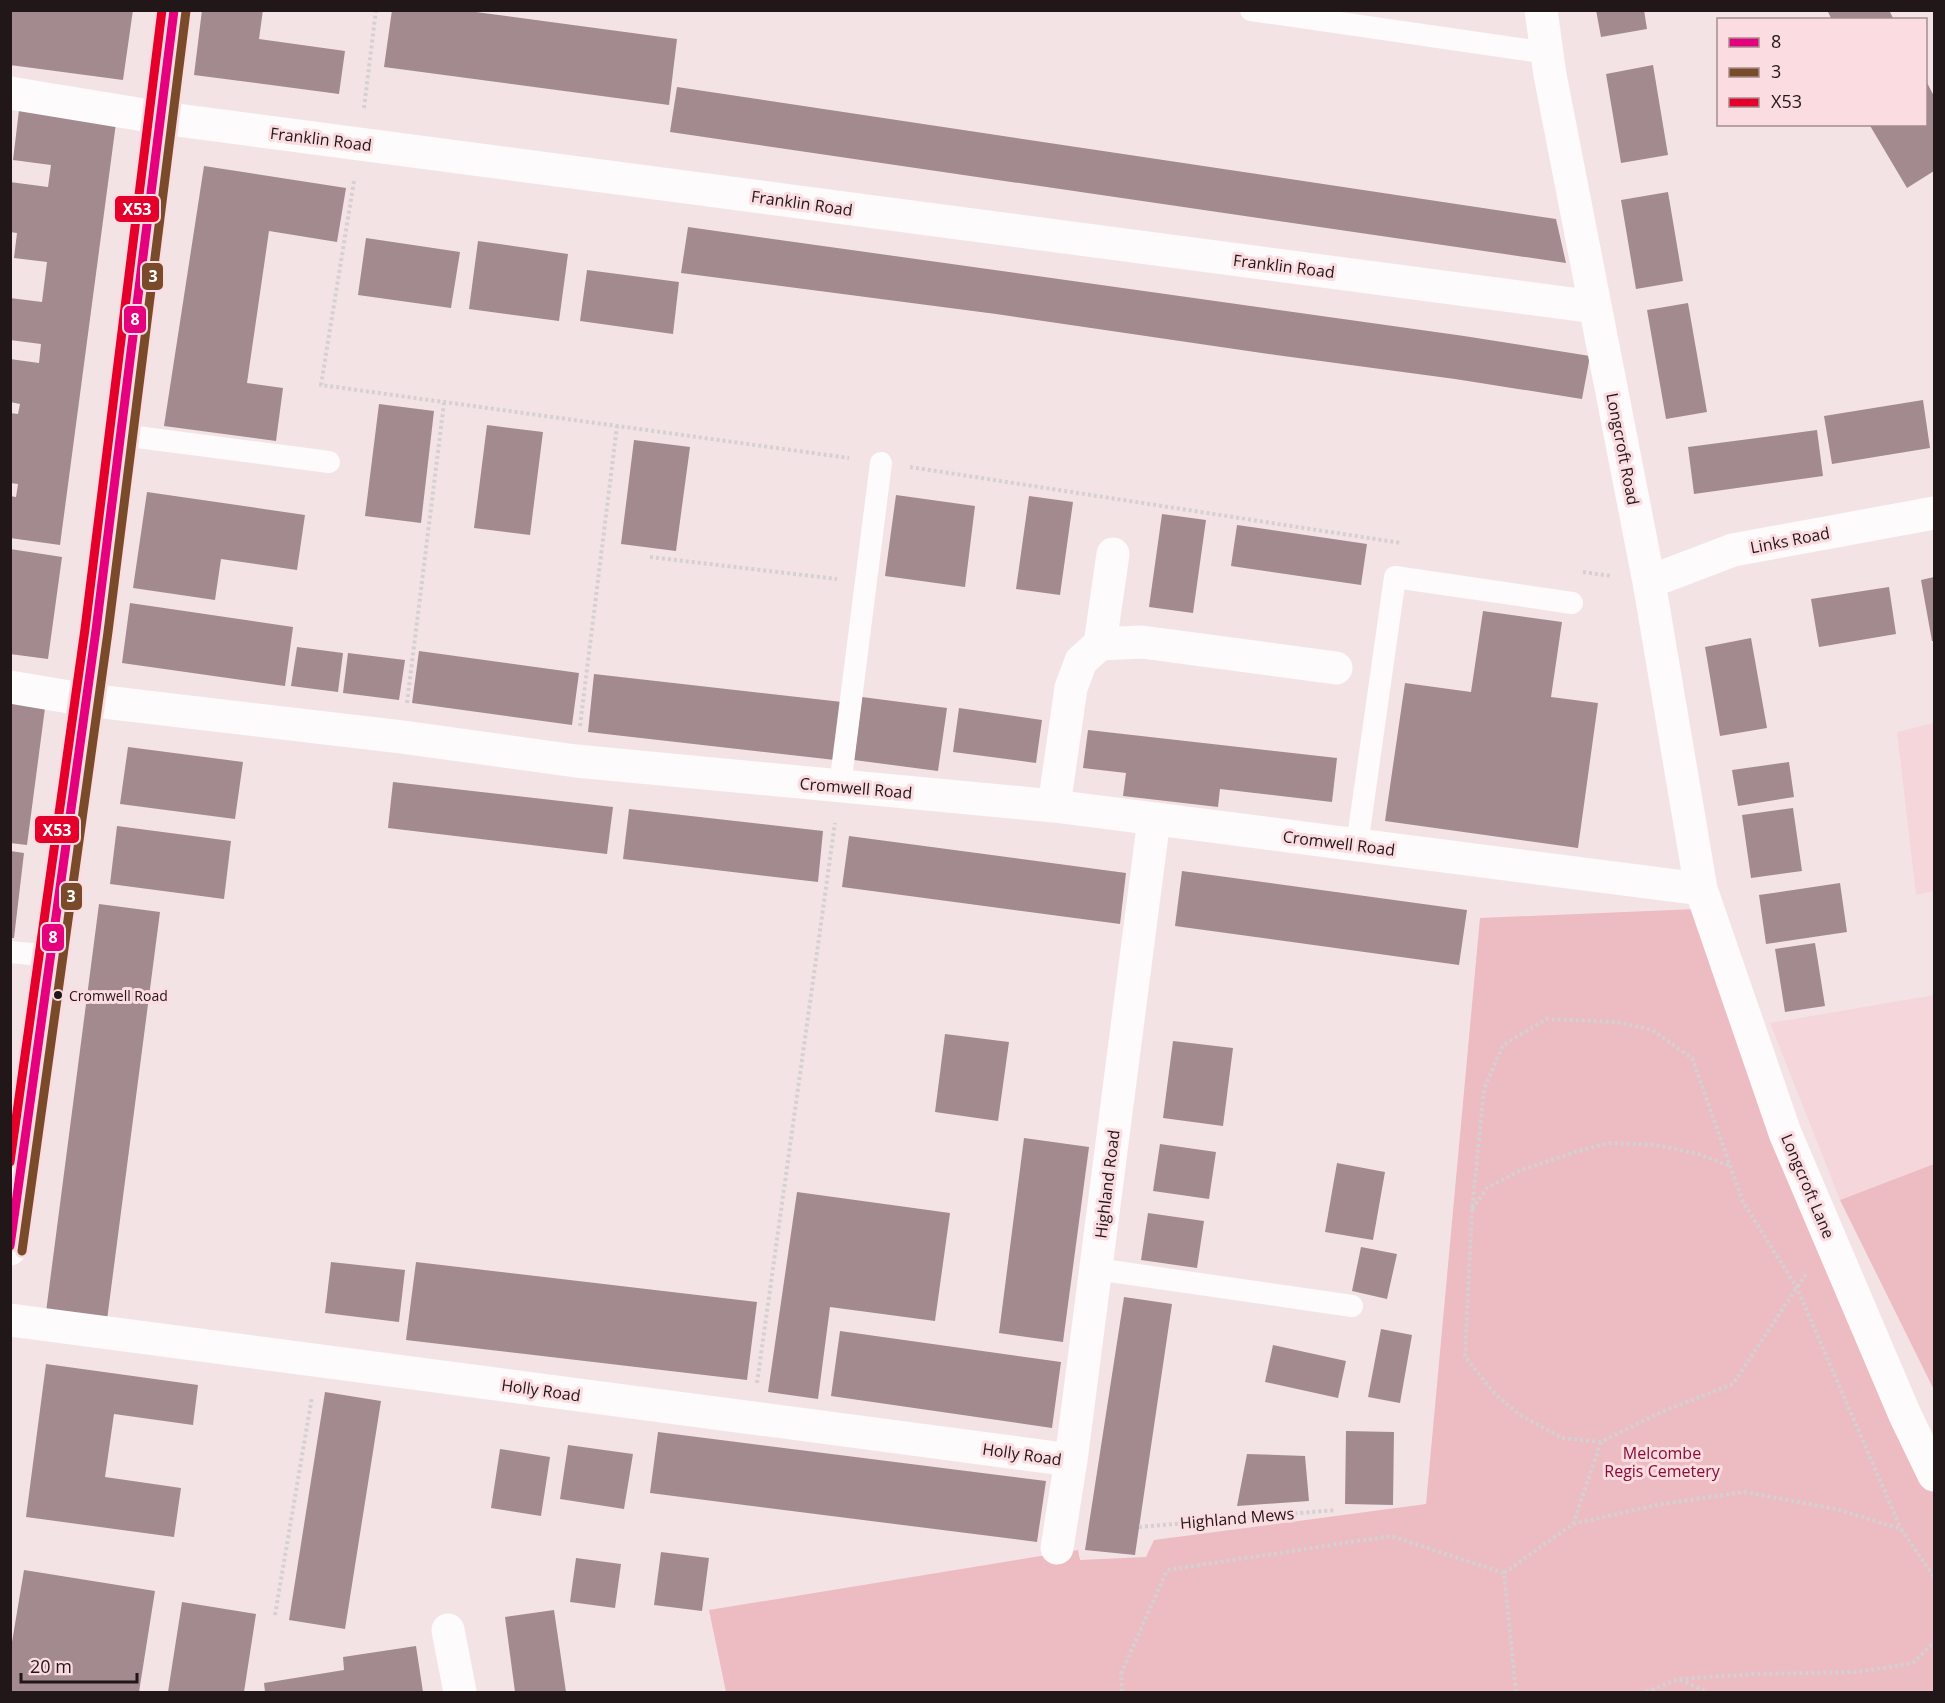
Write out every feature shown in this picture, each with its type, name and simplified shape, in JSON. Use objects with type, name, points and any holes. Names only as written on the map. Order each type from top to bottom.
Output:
[{"type":"street","points":[[10,1249],[13,1210],[53,956],[87,700],[174,10]]},
{"type":"street","name":"Longcroft Road","points":[[1541,10],[1550,75],[1649,582],[1701,889]]},
{"type":"street","name":"Franklin Road","points":[[10,93],[162,118],[1595,307]]},
{"type":"street","name":"Links Road","points":[[1649,582],[1733,550],[1935,513]]},
{"type":"street","points":[[1054,806],[1071,688],[1081,662],[1100,644],[1113,554]]},
{"type":"street","points":[[1100,644],[1142,642],[1336,668]]},
{"type":"street","name":"Cromwell Road","points":[[10,687],[87,700],[402,737],[576,761],[1054,806],[1701,889]]},
{"type":"street","name":"Highland Road","points":[[1057,1548],[1071,1460],[1154,819]]},
{"type":"street","name":"Longcroft Lane","points":[[1701,889],[1785,1133],[1905,1415],[1935,1475]]},
{"type":"street","name":"Holly Road","points":[[10,1320],[1071,1460]]},
{"type":"street","points":[[448,1630],[460,1692]]},
{"type":"lane","points":[[1251,10],[1548,53]]},
{"type":"lane","points":[[122,435],[329,462]]},
{"type":"lane","points":[[840,786],[881,463]]},
{"type":"lane","points":[[1357,845],[1395,577],[1572,603]]},
{"type":"lane","points":[[10,952],[53,956]]},
{"type":"lane","points":[[1096,1269],[1352,1306]]},
{"type":"path","points":[[376,10],[359,144],[321,385],[881,463],[1401,543]]},
{"type":"path","points":[[402,737],[444,403]]},
{"type":"path","points":[[576,761],[617,426]]},
{"type":"path","points":[[650,556],[865,582]]},
{"type":"path","points":[[1578,571],[1649,582]]},
{"type":"path","points":[[752,1418],[840,786]]},
{"type":"path","points":[[1829,1238],[1797,1288],[1733,1384],[1661,1412],[1601,1442],[1562,1438],[1520,1415],[1496,1395],[1465,1357],[1472,1210],[1485,1089],[1503,1045],[1546,1019],[1617,1022],[1652,1030],[1692,1058],[1743,1202],[1797,1288],[1901,1529],[1935,1577]]},
{"type":"path","points":[[1472,1210],[1487,1188],[1519,1171],[1609,1143],[1656,1145],[1698,1154],[1731,1167]]},
{"type":"path","points":[[275,1615],[318,1361]]},
{"type":"path","points":[[1573,1524],[1601,1442]]},
{"type":"path","points":[[1503,1573],[1573,1524],[1656,1505],[1744,1492],[1836,1509],[1901,1529]]},
{"type":"path","name":"Highland Mews","points":[[1138,1527],[1336,1510]]},
{"type":"path","points":[[1122,1692],[1121,1674],[1167,1570],[1391,1536],[1503,1573]]},
{"type":"path","points":[[1503,1573],[1516,1692]]},
{"type":"path","points":[[1646,1692],[1679,1679],[1756,1674],[1858,1672],[1913,1664],[1935,1642]]},
{"type":"path","points":[[1679,1679],[1707,1692]]},
{"type":"shaded area","points":[[1934,723],[1934,891],[1916,895],[1897,732]]},
{"type":"shaded area","points":[[1934,995],[1934,1164],[1840,1200],[1770,1023]]},
{"type":"green space","name":"Melcombe Regis Cemetery","points":[[1696,909],[1786,1169],[1926,1490],[1934,1487],[1934,1692],[726,1692],[709,1610],[1078,1550],[1080,1560],[1146,1557],[1154,1540],[1426,1504],[1480,918]]},
{"type":"green space","points":[[1934,1164],[1934,1390],[1840,1200]]},
{"type":"building","points":[[10,10],[133,10],[123,80],[10,65]]},
{"type":"building","points":[[202,10],[263,10],[259,39],[345,51],[339,94],[194,75]]},
{"type":"building","points":[[392,10],[461,10],[677,39],[669,105],[384,67]]},
{"type":"building","points":[[1596,10],[1644,10],[1647,29],[1601,37]]},
{"type":"building","points":[[1827,10],[1889,10],[1893,18],[1831,18]]},
{"type":"building","points":[[1653,65],[1668,155],[1621,163],[1606,74]]},
{"type":"building","points":[[1927,83],[1934,96],[1934,171],[1907,188],[1870,126],[1927,126]]},
{"type":"building","points":[[677,87],[1556,219],[1566,263],[670,132]]},
{"type":"building","points":[[19,110],[116,123],[60,545],[10,538],[10,496],[16,497],[18,484],[10,483],[10,413],[18,414],[20,404],[10,402],[10,359],[39,363],[41,344],[10,340],[10,298],[42,302],[47,262],[14,258],[17,233],[10,232],[10,182],[48,187],[51,165],[13,160]]},
{"type":"building","points":[[204,166],[346,188],[337,242],[269,231],[247,383],[283,388],[276,441],[164,426]]},
{"type":"building","points":[[1668,192],[1683,281],[1636,289],[1621,200]]},
{"type":"building","points":[[688,227],[1464,336],[1590,356],[1582,399],[996,314],[681,273]]},
{"type":"building","points":[[366,238],[460,252],[451,308],[358,295]]},
{"type":"building","points":[[478,241],[568,254],[559,321],[469,309]]},
{"type":"building","points":[[587,270],[679,282],[673,334],[580,321]]},
{"type":"building","points":[[1688,303],[1707,412],[1666,419],[1647,310]]},
{"type":"building","points":[[1923,400],[1930,448],[1832,464],[1824,416]]},
{"type":"building","points":[[379,404],[434,411],[421,523],[365,516]]},
{"type":"building","points":[[487,425],[543,432],[530,535],[474,528]]},
{"type":"building","points":[[1817,430],[1823,476],[1694,494],[1688,447]]},
{"type":"building","points":[[634,440],[690,447],[676,551],[621,544]]},
{"type":"building","points":[[147,492],[305,515],[297,570],[221,559],[215,600],[133,588]]},
{"type":"building","points":[[896,495],[975,506],[965,587],[885,576]]},
{"type":"building","points":[[1029,496],[1073,502],[1060,595],[1016,589]]},
{"type":"building","points":[[1162,514],[1206,520],[1193,613],[1149,607]]},
{"type":"building","points":[[1237,525],[1367,544],[1361,585],[1231,566]]},
{"type":"building","points":[[10,549],[62,557],[48,659],[10,654]]},
{"type":"building","points":[[1934,577],[1934,641],[1932,641],[1921,580]]},
{"type":"building","points":[[1889,587],[1896,634],[1819,647],[1811,599]]},
{"type":"building","points":[[130,603],[293,627],[285,686],[122,663]]},
{"type":"building","points":[[1483,611],[1562,622],[1551,697],[1598,703],[1578,848],[1385,821],[1405,683],[1471,692]]},
{"type":"building","points":[[1751,638],[1767,728],[1720,736],[1705,647]]},
{"type":"building","points":[[297,647],[343,653],[338,692],[291,686]]},
{"type":"building","points":[[419,651],[579,673],[572,725],[412,703]]},
{"type":"building","points":[[348,653],[405,660],[399,700],[343,693]]},
{"type":"building","points":[[594,674],[842,702],[835,760],[588,732]]},
{"type":"building","points":[[862,697],[947,708],[938,771],[854,760]]},
{"type":"building","points":[[10,703],[45,708],[27,845],[10,843]]},
{"type":"building","points":[[959,708],[1042,720],[1036,763],[953,752]]},
{"type":"building","points":[[1088,730],[1337,758],[1332,802],[1220,789],[1218,807],[1123,796],[1126,773],[1083,768]]},
{"type":"building","points":[[128,747],[243,762],[235,819],[120,804]]},
{"type":"building","points":[[1789,762],[1794,797],[1738,806],[1732,770]]},
{"type":"building","points":[[393,782],[613,807],[607,854],[388,828]]},
{"type":"building","points":[[1793,808],[1802,871],[1751,878],[1742,815]]},
{"type":"building","points":[[629,809],[823,831],[818,882],[623,859]]},
{"type":"building","points":[[117,826],[231,841],[224,899],[110,884]]},
{"type":"building","points":[[849,836],[1126,873],[1120,924],[842,887]]},
{"type":"building","points":[[10,851],[24,853],[14,938],[10,938]]},
{"type":"building","points":[[1182,871],[1467,910],[1459,965],[1175,926]]},
{"type":"building","points":[[1840,883],[1847,932],[1766,944],[1759,895]]},
{"type":"building","points":[[99,904],[160,912],[107,1320],[46,1312]]},
{"type":"building","points":[[1815,943],[1825,1006],[1785,1012],[1775,949]]},
{"type":"building","points":[[945,1034],[1009,1042],[998,1121],[935,1112]]},
{"type":"building","points":[[1173,1041],[1233,1048],[1223,1126],[1163,1118]]},
{"type":"building","points":[[1024,1138],[1089,1147],[1063,1342],[999,1333]]},
{"type":"building","points":[[1160,1144],[1216,1152],[1209,1199],[1153,1191]]},
{"type":"building","points":[[1337,1163],[1385,1172],[1373,1240],[1325,1232]]},
{"type":"building","points":[[797,1192],[950,1213],[935,1321],[830,1307],[818,1399],[768,1392]]},
{"type":"building","points":[[1148,1213],[1204,1221],[1197,1268],[1141,1260]]},
{"type":"building","points":[[1361,1247],[1397,1254],[1387,1299],[1352,1291]]},
{"type":"building","points":[[331,1262],[405,1270],[399,1322],[325,1313]]},
{"type":"building","points":[[416,1262],[757,1302],[747,1380],[406,1340]]},
{"type":"building","points":[[1124,1297],[1172,1304],[1135,1555],[1085,1550]]},
{"type":"building","points":[[1381,1329],[1412,1335],[1400,1403],[1368,1397]]},
{"type":"building","points":[[840,1331],[1061,1362],[1052,1428],[831,1396]]},
{"type":"building","points":[[1273,1345],[1346,1361],[1338,1398],[1265,1382]]},
{"type":"building","points":[[46,1364],[198,1385],[193,1425],[114,1414],[105,1477],[181,1488],[174,1537],[26,1517]]},
{"type":"building","points":[[325,1392],[381,1401],[345,1629],[289,1620]]},
{"type":"building","points":[[1346,1431],[1394,1432],[1393,1505],[1345,1504]]},
{"type":"building","points":[[658,1432],[1046,1481],[1037,1542],[650,1493]]},
{"type":"building","points":[[568,1445],[633,1454],[624,1509],[560,1499]]},
{"type":"building","points":[[500,1449],[550,1457],[541,1516],[491,1508]]},
{"type":"building","points":[[1247,1454],[1305,1456],[1309,1501],[1237,1506]]},
{"type":"building","points":[[661,1552],[709,1558],[702,1611],[654,1605]]},
{"type":"building","points":[[576,1558],[621,1564],[615,1608],[570,1602]]},
{"type":"building","points":[[24,1570],[155,1591],[139,1692],[10,1692],[10,1654]]},
{"type":"building","points":[[182,1602],[256,1614],[244,1692],[168,1692]]},
{"type":"building","points":[[554,1610],[566,1692],[515,1692],[505,1617]]},
{"type":"building","points":[[416,1646],[423,1692],[265,1692],[264,1683],[344,1670],[343,1657]]},
{"type":"transit line","name":"X53","points":[[10,1162],[85,629],[162,10]]},
{"type":"transit line","name":"8","points":[[10,1246],[96,630],[174,10]]},
{"type":"transit line","name":"3","points":[[22,1251],[108,632],[186,11]]},
{"type":"place","name":"Cromwell Road","points":[[58,995]]}]
